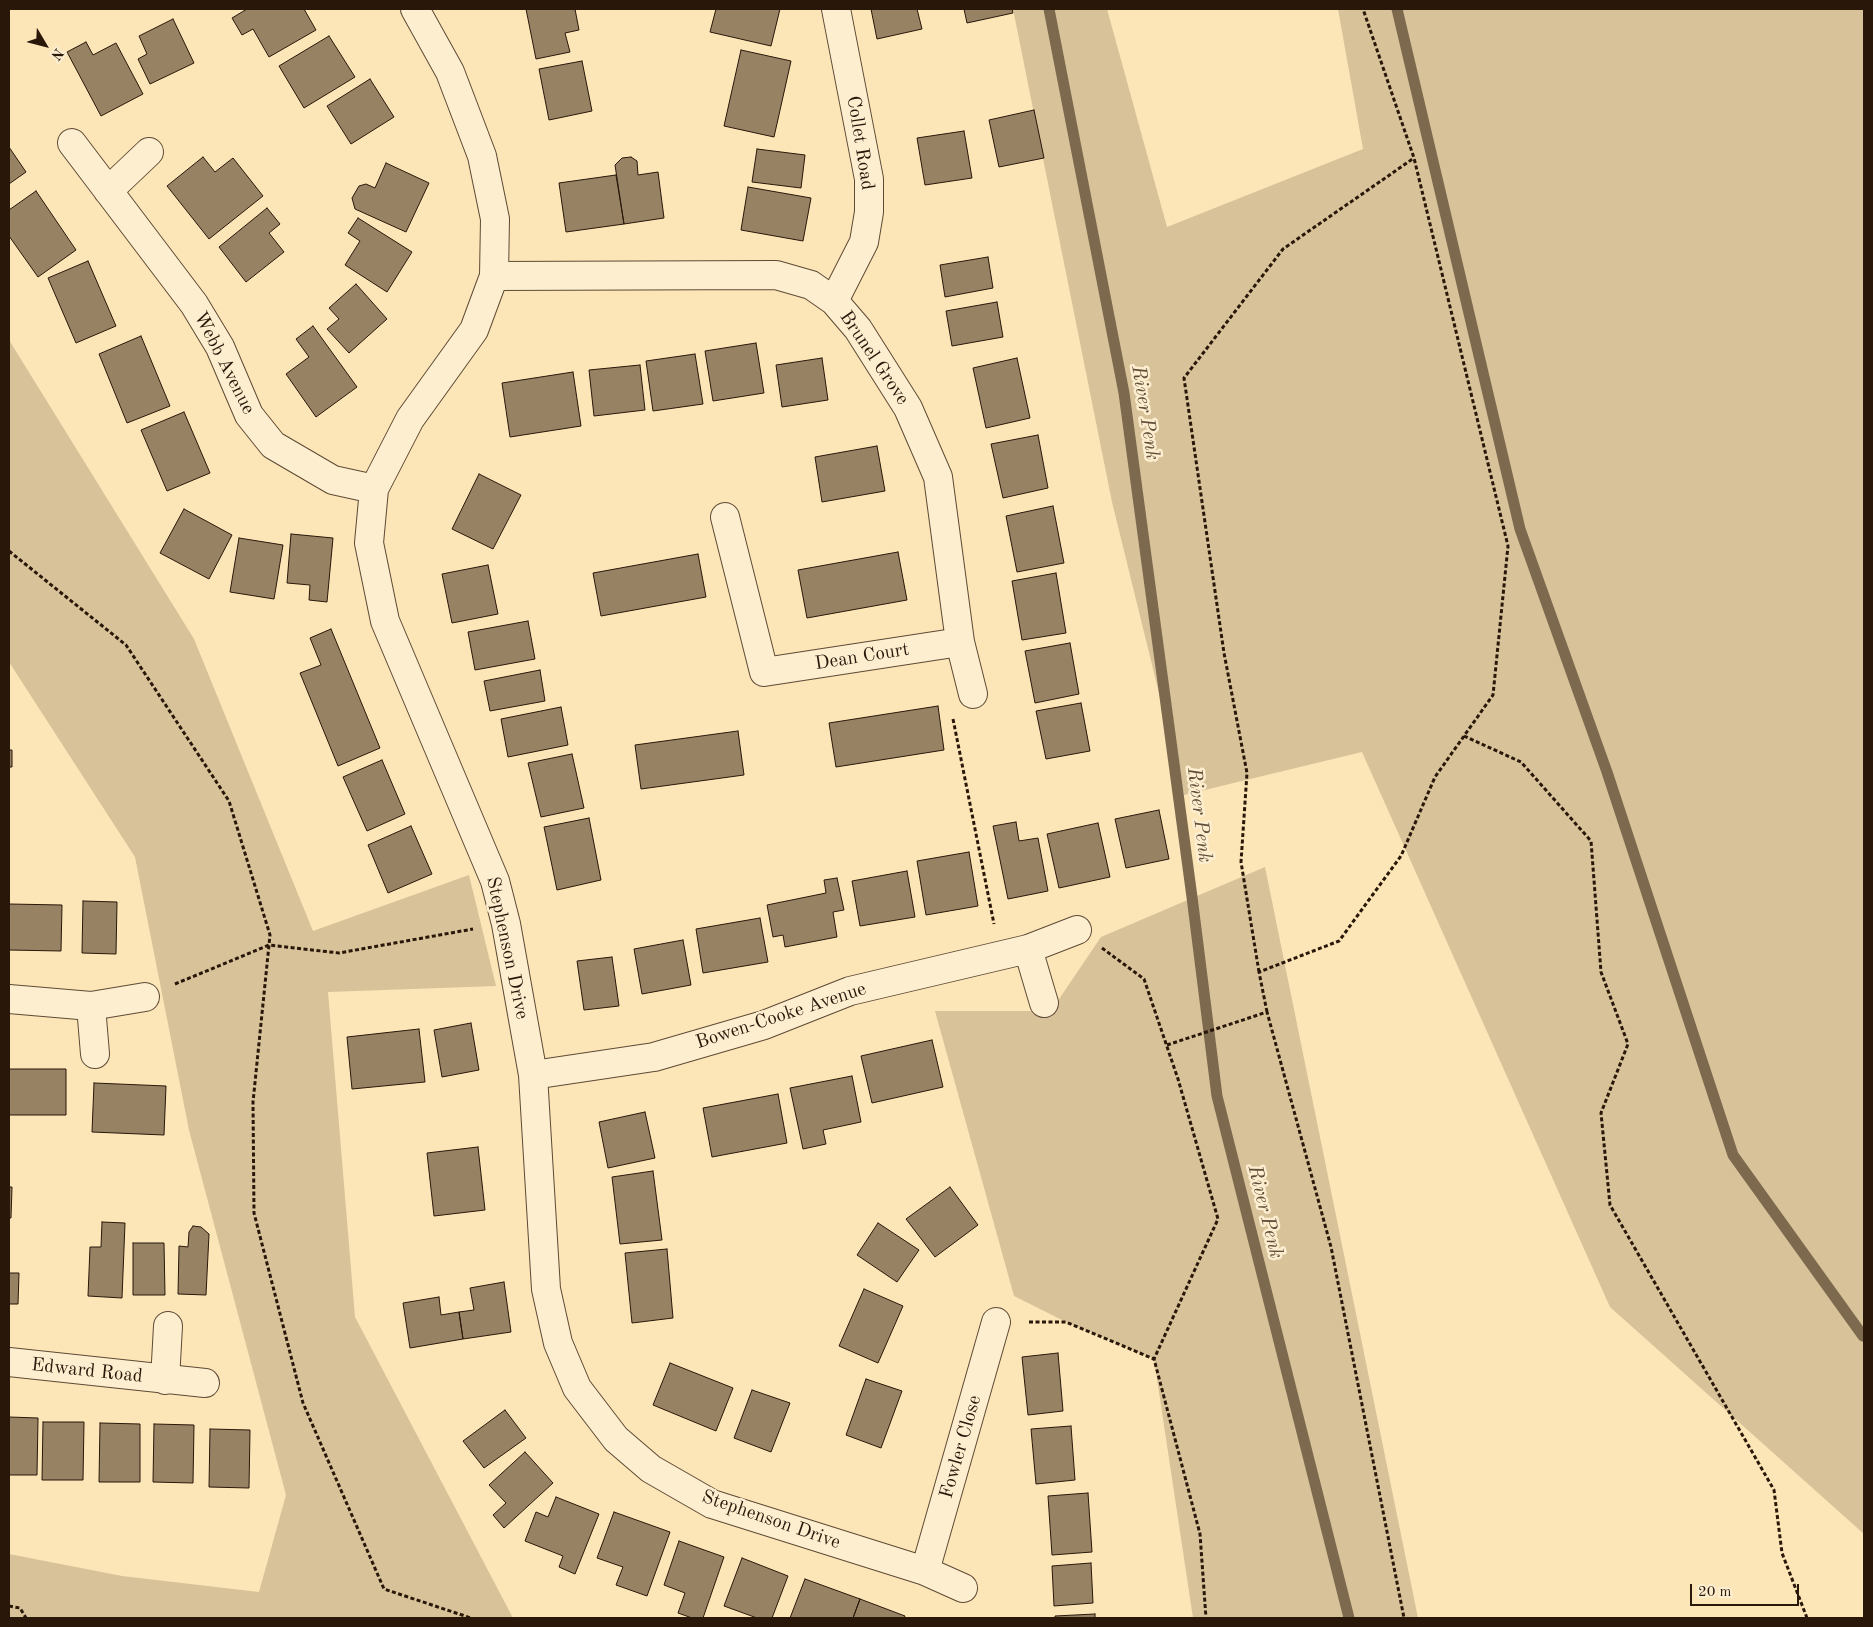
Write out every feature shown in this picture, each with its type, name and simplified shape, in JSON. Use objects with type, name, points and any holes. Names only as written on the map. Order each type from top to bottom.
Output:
[{"type":"street","name":"Stephenson Drive","points":[[415,9],[450,72],[482,156],[495,219],[494,276],[474,330],[410,419],[374,489],[369,543],[385,621],[495,880],[506,924],[533,1076],[546,1290],[558,1342],[576,1388],[616,1439],[651,1469],[712,1504],[925,1571],[963,1588]]},
{"type":"street","name":"Collet Road","points":[[834,301],[864,242],[869,212],[869,179],[836,9]]},
{"type":"street","name":"Webb Avenue","points":[[72,143],[194,304],[220,347],[249,415],[273,445],[332,480],[374,489]]},
{"type":"street","points":[[108,191],[149,152]]},
{"type":"street","name":"Brunel Grove","points":[[494,276],[776,275],[811,285],[834,301],[858,329],[908,408],[938,477],[960,642],[973,694]]},
{"type":"street","name":"Dean Court","points":[[725,517],[764,672],[960,642]]},
{"type":"street","name":"Bowen-Cooke Avenue","points":[[533,1076],[654,1058],[764,1025],[850,991],[1028,949],[1077,930]]},
{"type":"street","points":[[1028,949],[1044,1003]]},
{"type":"street","points":[[9,999],[92,1006],[145,997]]},
{"type":"street","points":[[92,1006],[95,1054]]},
{"type":"street","name":"Fowler Close","points":[[925,1571],[996,1322]]},
{"type":"street","name":"Edward Road","points":[[165,1380],[168,1326]]},
{"type":"street","name":"Edward Road","points":[[9,1362],[205,1383]]},
{"type":"path","points":[[1259,972],[1339,942],[1401,856],[1435,777],[1493,695],[1508,546],[1414,158],[1363,9]]},
{"type":"path","points":[[1404,1618],[1331,1247],[1267,1012],[1259,972],[1241,862],[1247,773],[1224,653],[1184,378],[1283,249],[1414,158]]},
{"type":"path","points":[[9,551],[126,644],[229,801],[270,935],[253,1102],[254,1213],[303,1404],[384,1589],[472,1618]]},
{"type":"path","points":[[952,713],[1000,956]]},
{"type":"path","points":[[1464,736],[1521,762],[1591,841],[1602,972],[1628,1044],[1601,1113],[1610,1205],[1774,1490],[1782,1553],[1807,1618]]},
{"type":"path","points":[[145,997],[269,945],[339,953],[506,924]]},
{"type":"path","points":[[1077,930],[1144,979],[1178,1079],[1218,1219],[1154,1359],[1200,1534],[1206,1618]]},
{"type":"path","points":[[1167,1046],[1267,1012]]},
{"type":"path","points":[[996,1322],[1066,1322],[1154,1359]]},
{"type":"path","points":[[9,1606],[20,1608],[26,1618]]},
{"type":"shaded area","points":[[1013,9],[1107,9],[1167,227],[1363,149],[1338,9],[1864,9],[1864,1534],[1610,1307],[1362,752],[1184,795],[1112,502]]},
{"type":"shaded area","points":[[9,340],[194,639],[313,931],[469,875],[496,986],[328,992],[355,1317],[513,1618],[9,1618],[9,1554],[122,1576],[259,1592],[286,1495],[189,1130],[135,857],[9,662]]},
{"type":"shaded area","points":[[1265,867],[1418,1618],[1193,1618],[1154,1359],[1066,1322],[1014,1296],[935,1011],[1051,1011],[1101,937]]},
{"type":"building","points":[[247,9],[304,9],[316,30],[269,57],[253,29],[242,35],[232,18]]},
{"type":"building","points":[[526,9],[575,9],[579,30],[565,33],[570,52],[536,59]]},
{"type":"building","points":[[716,9],[780,9],[771,46],[710,32]]},
{"type":"building","points":[[871,9],[917,9],[922,29],[877,39]]},
{"type":"building","points":[[964,9],[1012,9],[1013,13],[967,23]]},
{"type":"building","points":[[173,19],[194,63],[150,84],[138,59],[147,54],[139,36]]},
{"type":"building","points":[[329,36],[355,77],[304,108],[279,66]]},
{"type":"building","points":[[86,42],[93,55],[116,43],[143,94],[101,116],[67,52]]},
{"type":"building","points":[[741,50],[791,61],[774,137],[724,126]]},
{"type":"building","points":[[582,61],[592,111],[549,120],[539,69]]},
{"type":"building","points":[[370,79],[394,117],[351,144],[327,106]]},
{"type":"building","points":[[1034,110],[1044,158],[999,167],[989,120]]},
{"type":"building","points":[[964,131],[972,178],[925,185],[917,138]]},
{"type":"building","points":[[9,147],[26,172],[9,184]]},
{"type":"building","points":[[757,149],[805,155],[801,188],[752,182]]},
{"type":"building","points":[[203,157],[215,172],[233,158],[263,196],[209,239],[167,186]]},
{"type":"building","points":[[631,157],[637,161],[638,175],[658,172],[664,218],[624,224],[615,165],[622,158]]},
{"type":"building","points":[[386,163],[429,183],[406,232],[355,209],[352,198],[359,186],[366,184],[375,188]]},
{"type":"building","points":[[616,175],[624,224],[566,232],[559,183]]},
{"type":"building","points":[[748,187],[811,198],[803,241],[741,230]]},
{"type":"building","points":[[36,191],[76,250],[38,277],[9,236],[9,210]]},
{"type":"building","points":[[267,208],[280,224],[269,233],[284,252],[246,282],[219,247]]},
{"type":"building","points":[[358,218],[412,252],[387,292],[345,265],[360,241],[348,233]]},
{"type":"building","points":[[988,257],[993,288],[945,297],[940,265]]},
{"type":"building","points":[[88,261],[116,326],[76,343],[48,278]]},
{"type":"building","points":[[356,284],[387,319],[349,353],[327,329],[339,319],[329,308]]},
{"type":"building","points":[[997,302],[1003,337],[952,346],[946,311]]},
{"type":"building","points":[[313,326],[357,387],[316,417],[286,374],[309,357],[296,339]]},
{"type":"building","points":[[141,336],[170,406],[127,423],[99,354]]},
{"type":"building","points":[[756,343],[764,393],[713,401],[705,351]]},
{"type":"building","points":[[695,354],[703,404],[653,411],[646,361]]},
{"type":"building","points":[[822,358],[828,400],[782,407],[776,365]]},
{"type":"building","points":[[1017,358],[1030,418],[986,428],[973,368]]},
{"type":"building","points":[[640,365],[645,410],[594,416],[589,370]]},
{"type":"building","points":[[573,372],[581,426],[510,437],[502,383]]},
{"type":"building","points":[[184,412],[210,473],[167,491],[141,430]]},
{"type":"building","points":[[1038,435],[1048,488],[1003,498],[991,444]]},
{"type":"building","points":[[877,446],[885,491],[822,502],[815,457]]},
{"type":"building","points":[[479,474],[521,495],[493,549],[452,529]]},
{"type":"building","points":[[1053,506],[1064,563],[1017,572],[1006,516]]},
{"type":"building","points":[[184,509],[232,535],[209,579],[160,553]]},
{"type":"building","points":[[291,534],[333,538],[327,602],[309,600],[310,585],[287,583]]},
{"type":"building","points":[[239,538],[283,545],[274,599],[230,592]]},
{"type":"building","points":[[898,552],[907,600],[807,618],[798,570]]},
{"type":"building","points":[[698,554],[706,597],[601,616],[593,573]]},
{"type":"building","points":[[488,565],[498,614],[452,623],[442,574]]},
{"type":"building","points":[[1056,573],[1066,633],[1022,640],[1012,581]]},
{"type":"building","points":[[528,621],[535,659],[475,670],[468,632]]},
{"type":"building","points":[[331,629],[380,748],[338,766],[300,673],[321,665],[310,638]]},
{"type":"building","points":[[1070,643],[1079,694],[1035,703],[1025,651]]},
{"type":"building","points":[[540,670],[545,701],[490,711],[484,681]]},
{"type":"building","points":[[1081,703],[1090,751],[1046,759],[1036,711]]},
{"type":"building","points":[[938,706],[944,750],[836,767],[829,723]]},
{"type":"building","points":[[561,707],[568,745],[508,757],[501,719]]},
{"type":"building","points":[[738,731],[744,775],[641,789],[635,745]]},
{"type":"building","points":[[9,750],[12,750],[12,767],[9,767]]},
{"type":"building","points":[[572,754],[584,808],[541,817],[528,763]]},
{"type":"building","points":[[382,760],[405,814],[367,831],[343,777]]},
{"type":"building","points":[[1159,810],[1169,859],[1126,868],[1115,819]]},
{"type":"building","points":[[589,818],[601,880],[557,890],[544,827]]},
{"type":"building","points":[[1016,822],[1019,841],[1038,838],[1048,891],[1008,899],[993,826]]},
{"type":"building","points":[[1098,823],[1110,877],[1059,888],[1047,834]]},
{"type":"building","points":[[411,826],[432,874],[388,893],[368,845]]},
{"type":"building","points":[[969,852],[978,906],[926,915],[917,861]]},
{"type":"building","points":[[907,871],[915,917],[860,926],[852,881]]},
{"type":"building","points":[[837,878],[844,910],[833,912],[837,937],[785,947],[783,935],[773,937],[767,905],[826,893],[824,880]]},
{"type":"building","points":[[83,901],[117,902],[116,954],[82,953]]},
{"type":"building","points":[[9,904],[62,905],[61,951],[9,950]]},
{"type":"building","points":[[760,918],[768,962],[703,973],[696,929]]},
{"type":"building","points":[[683,940],[691,985],[642,994],[634,949]]},
{"type":"building","points":[[612,957],[619,1006],[584,1010],[577,961]]},
{"type":"building","points":[[471,1023],[479,1070],[442,1077],[434,1030]]},
{"type":"building","points":[[419,1029],[425,1082],[352,1089],[347,1037]]},
{"type":"building","points":[[932,1040],[943,1087],[872,1103],[861,1056]]},
{"type":"building","points":[[9,1069],[66,1069],[66,1115],[9,1115]]},
{"type":"building","points":[[852,1076],[861,1122],[823,1130],[826,1144],[803,1149],[790,1088]]},
{"type":"building","points":[[94,1083],[166,1086],[164,1135],[92,1132]]},
{"type":"building","points":[[778,1094],[787,1143],[712,1157],[703,1108]]},
{"type":"building","points":[[645,1112],[655,1158],[608,1168],[599,1122]]},
{"type":"building","points":[[478,1147],[485,1210],[434,1216],[427,1153]]},
{"type":"building","points":[[653,1171],[662,1240],[620,1244],[612,1177]]},
{"type":"building","points":[[9,1187],[12,1187],[11,1218],[9,1218]]},
{"type":"building","points":[[950,1187],[978,1225],[935,1257],[906,1219]]},
{"type":"building","points":[[102,1222],[125,1223],[122,1298],[88,1296],[90,1247],[101,1247]]},
{"type":"building","points":[[878,1223],[919,1250],[897,1282],[857,1255]]},
{"type":"building","points":[[193,1226],[201,1227],[209,1234],[206,1295],[178,1294],[179,1246],[188,1247],[189,1232]]},
{"type":"building","points":[[133,1243],[164,1243],[165,1295],[133,1295]]},
{"type":"building","points":[[667,1249],[673,1318],[632,1323],[625,1253]]},
{"type":"building","points":[[9,1273],[19,1273],[18,1304],[9,1304]]},
{"type":"building","points":[[504,1282],[511,1332],[463,1339],[459,1312],[474,1310],[470,1288]]},
{"type":"building","points":[[864,1289],[903,1306],[878,1363],[839,1346]]},
{"type":"building","points":[[439,1297],[441,1315],[459,1312],[463,1339],[410,1348],[403,1303]]},
{"type":"building","points":[[1058,1353],[1063,1411],[1028,1415],[1022,1357]]},
{"type":"building","points":[[670,1363],[733,1388],[716,1431],[653,1405]]},
{"type":"building","points":[[866,1379],[902,1391],[881,1448],[846,1435]]},
{"type":"building","points":[[752,1390],[790,1403],[771,1452],[734,1438]]},
{"type":"building","points":[[505,1410],[526,1438],[484,1468],[463,1441]]},
{"type":"building","points":[[9,1417],[38,1418],[37,1475],[9,1475]]},
{"type":"building","points":[[43,1422],[84,1422],[83,1480],[42,1480]]},
{"type":"building","points":[[100,1423],[140,1424],[140,1482],[99,1482]]},
{"type":"building","points":[[154,1424],[194,1425],[193,1483],[153,1482]]},
{"type":"building","points":[[1071,1426],[1075,1480],[1036,1484],[1031,1429]]},
{"type":"building","points":[[210,1429],[250,1430],[249,1488],[209,1487]]},
{"type":"building","points":[[525,1452],[553,1483],[504,1528],[493,1515],[506,1503],[489,1485]]},
{"type":"building","points":[[1088,1493],[1092,1552],[1052,1555],[1048,1496]]},
{"type":"building","points":[[556,1497],[599,1514],[575,1574],[559,1567],[563,1556],[525,1541],[536,1512],[548,1517]]},
{"type":"building","points":[[614,1512],[670,1532],[647,1596],[616,1585],[623,1567],[597,1558]]},
{"type":"building","points":[[679,1541],[724,1557],[703,1618],[692,1618],[678,1613],[685,1593],[664,1585]]},
{"type":"building","points":[[742,1558],[788,1576],[772,1618],[757,1618],[724,1606]]},
{"type":"building","points":[[1091,1563],[1093,1603],[1054,1606],[1052,1566]]},
{"type":"building","points":[[805,1579],[860,1599],[853,1618],[790,1618]]},
{"type":"building","points":[[860,1599],[905,1616],[904,1618],[853,1618]]},
{"type":"building","points":[[1095,1614],[1095,1618],[1055,1618],[1055,1616]]},
{"type":"waterway","name":"River Penk","points":[[1049,9],[1124,393],[1217,1096],[1349,1618]]},
{"type":"waterway","points":[[1397,9],[1520,529],[1607,772],[1733,1155],[1863,1336]]}]
